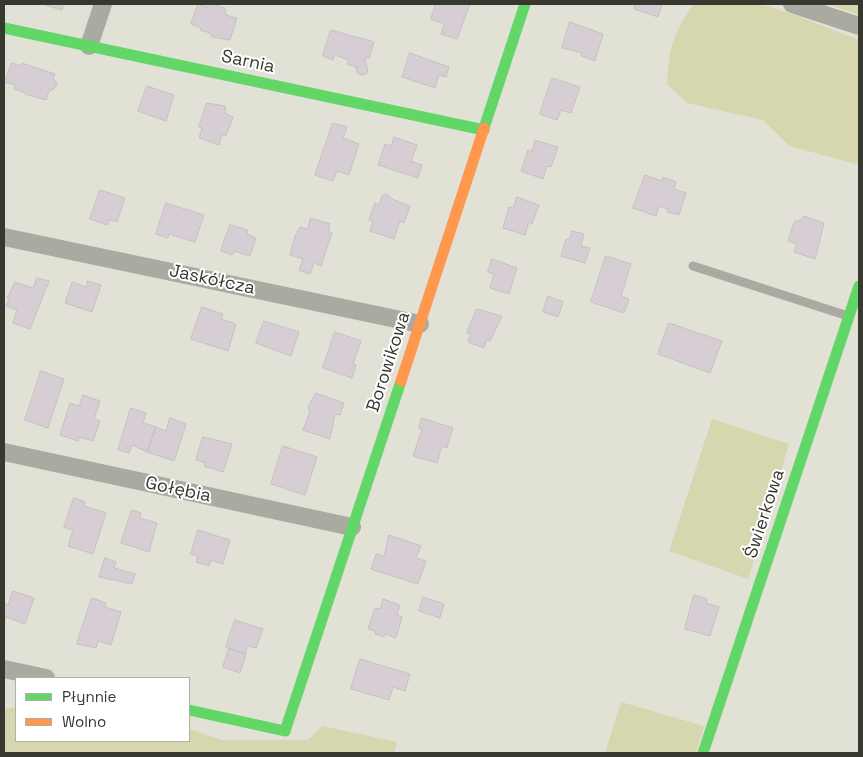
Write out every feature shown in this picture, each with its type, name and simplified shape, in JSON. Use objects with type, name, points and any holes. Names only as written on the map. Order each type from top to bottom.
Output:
[{"type":"street","points":[[89,46],[103,4]]},
{"type":"street","name":"Borowikowa","points":[[190,710],[285,731],[525,4]]},
{"type":"street","points":[[792,4],[859,26]]},
{"type":"street","name":"Sarnia","points":[[4,28],[484,130]]},
{"type":"street","name":"Jaskółcza","points":[[4,237],[420,324]]},
{"type":"street","name":"Świerkowa","points":[[703,753],[859,286]]},
{"type":"street","name":"Gołębia","points":[[4,452],[352,527]]},
{"type":"street","points":[[4,669],[41,677]]},
{"type":"lane","points":[[693,266],[849,316]]},
{"type":"green space","points":[[694,4],[760,4],[792,14],[859,40],[859,165],[790,146],[763,120],[687,103],[667,84],[673,41],[681,23]]},
{"type":"green space","points":[[827,4],[859,4],[859,15]]},
{"type":"green space","points":[[712,419],[789,444],[748,579],[669,551]]},
{"type":"green space","points":[[621,702],[704,726],[696,753],[605,753]]},
{"type":"green space","points":[[15,707],[15,742],[190,742],[190,729],[222,740],[308,740],[322,726],[397,742],[394,753],[4,753],[4,709]]},
{"type":"building","points":[[43,4],[64,4],[62,10]]},
{"type":"building","points":[[198,4],[208,7],[212,4],[225,8],[226,15],[237,18],[230,40],[212,37],[210,33],[200,30],[201,28],[191,24]]},
{"type":"building","points":[[436,4],[470,4],[457,39],[441,34],[444,24],[431,19]]},
{"type":"building","points":[[635,4],[662,4],[658,17],[634,9]]},
{"type":"building","points":[[570,22],[603,34],[595,61],[581,56],[582,53],[562,48]]},
{"type":"building","points":[[331,30],[374,42],[369,58],[366,57],[367,73],[362,75],[357,73],[356,67],[347,64],[349,60],[335,55],[333,60],[323,56]]},
{"type":"building","points":[[410,53],[449,67],[446,77],[439,75],[435,88],[402,77]]},
{"type":"building","points":[[12,63],[21,66],[22,63],[55,74],[53,78],[57,83],[54,89],[49,91],[46,100],[25,94],[14,89],[15,85],[5,82]]},
{"type":"building","points":[[552,78],[580,87],[571,113],[561,110],[557,120],[540,114]]},
{"type":"building","points":[[147,86],[174,95],[166,121],[138,111]]},
{"type":"building","points":[[207,103],[225,106],[226,114],[233,117],[226,136],[222,135],[219,145],[199,138],[202,128],[199,127]]},
{"type":"building","points":[[333,123],[347,127],[343,138],[359,144],[349,175],[337,171],[333,181],[315,175]]},
{"type":"building","points":[[394,137],[417,145],[411,161],[422,165],[418,178],[378,165],[385,144],[391,146]]},
{"type":"building","points":[[535,140],[558,147],[551,167],[547,166],[543,179],[521,171],[528,150],[532,151]]},
{"type":"building","points":[[645,175],[662,181],[663,177],[676,182],[674,189],[686,193],[679,215],[667,212],[668,209],[659,206],[656,216],[633,208]]},
{"type":"building","points":[[100,190],[125,198],[117,222],[109,220],[107,225],[90,219]]},
{"type":"building","points":[[386,194],[392,199],[410,206],[404,223],[400,221],[394,239],[370,231],[373,222],[369,220],[375,203],[379,205],[382,196]]},
{"type":"building","points":[[517,197],[539,205],[532,224],[529,222],[525,235],[503,228],[509,207],[513,208]]},
{"type":"building","points":[[166,203],[204,215],[195,242],[169,234],[168,238],[156,234]]},
{"type":"building","points":[[804,216],[824,223],[815,259],[794,252],[797,244],[788,241],[794,222],[803,219]]},
{"type":"building","points":[[311,218],[330,224],[328,231],[332,233],[321,266],[314,263],[310,274],[299,270],[303,259],[290,255],[295,236],[300,227],[307,229]]},
{"type":"building","points":[[230,225],[248,230],[247,234],[256,238],[250,256],[234,251],[232,255],[221,251]]},
{"type":"building","points":[[572,231],[584,234],[581,246],[590,248],[585,263],[561,256],[566,239],[569,240]]},
{"type":"building","points":[[606,256],[631,264],[621,296],[629,299],[624,313],[591,302]]},
{"type":"building","points":[[492,259],[517,268],[509,294],[490,288],[494,274],[488,272]]},
{"type":"building","points":[[37,278],[49,281],[30,329],[13,323],[17,310],[6,306],[9,299],[7,298],[15,282],[33,288]]},
{"type":"building","points":[[88,281],[101,285],[92,312],[65,303],[72,282],[86,287]]},
{"type":"building","points":[[548,296],[563,302],[558,317],[543,312]]},
{"type":"building","points":[[202,307],[223,314],[221,319],[236,324],[228,351],[191,339]]},
{"type":"building","points":[[477,309],[502,316],[490,341],[487,339],[484,348],[468,342],[471,334],[467,333]]},
{"type":"building","points":[[264,321],[299,332],[291,356],[256,343]]},
{"type":"building","points":[[669,323],[722,341],[710,373],[658,354]]},
{"type":"building","points":[[335,332],[361,341],[353,364],[356,365],[352,378],[323,368]]},
{"type":"building","points":[[41,371],[64,379],[48,428],[25,420]]},
{"type":"building","points":[[316,393],[344,403],[340,415],[335,414],[330,439],[303,430],[310,411],[308,408]]},
{"type":"building","points":[[83,395],[100,401],[94,419],[100,421],[93,441],[79,437],[78,441],[60,435],[70,403],[79,406]]},
{"type":"building","points":[[131,408],[146,413],[143,423],[156,427],[147,452],[132,445],[129,453],[118,450]]},
{"type":"building","points":[[170,418],[186,424],[174,461],[147,452],[156,427],[166,431]]},
{"type":"building","points":[[422,418],[453,428],[447,448],[442,446],[437,463],[413,456],[422,429],[419,428]]},
{"type":"building","points":[[203,437],[232,444],[223,472],[204,466],[205,463],[196,460]]},
{"type":"building","points":[[283,446],[317,457],[305,495],[271,484]]},
{"type":"building","points":[[74,498],[85,502],[84,506],[106,513],[93,554],[68,546],[73,530],[64,527]]},
{"type":"building","points":[[132,510],[141,513],[140,518],[157,523],[149,552],[121,543]]},
{"type":"building","points":[[198,530],[230,540],[223,564],[211,560],[209,566],[196,562],[198,556],[191,554]]},
{"type":"building","points":[[389,535],[421,546],[416,558],[426,561],[418,584],[371,569],[376,554],[384,556]]},
{"type":"building","points":[[105,558],[116,562],[114,568],[135,574],[132,584],[99,577]]},
{"type":"building","points":[[13,591],[34,598],[25,624],[6,617],[4,622],[4,603],[8,605]]},
{"type":"building","points":[[694,595],[707,599],[706,603],[719,607],[710,636],[685,629]]},
{"type":"building","points":[[423,597],[444,604],[440,618],[419,611]]},
{"type":"building","points":[[92,598],[106,603],[105,607],[121,612],[111,645],[98,641],[96,648],[77,644]]},
{"type":"building","points":[[383,599],[400,605],[397,615],[402,617],[396,638],[385,634],[384,637],[368,629],[375,608],[380,609]]},
{"type":"building","points":[[235,620],[263,629],[256,648],[248,646],[245,654],[226,647]]},
{"type":"building","points":[[229,648],[246,654],[240,673],[223,667]]},
{"type":"building","points":[[360,659],[410,674],[405,691],[393,687],[389,700],[351,689]]},
{"type":"traffic: fast","points":[[484,128],[525,4]]},
{"type":"traffic: fast","points":[[4,28],[484,130]]},
{"type":"traffic: fast","points":[[703,753],[859,286]]},
{"type":"traffic: fast","points":[[190,710],[285,731],[401,381]]},
{"type":"traffic: slow","points":[[401,381],[484,128]]}]
